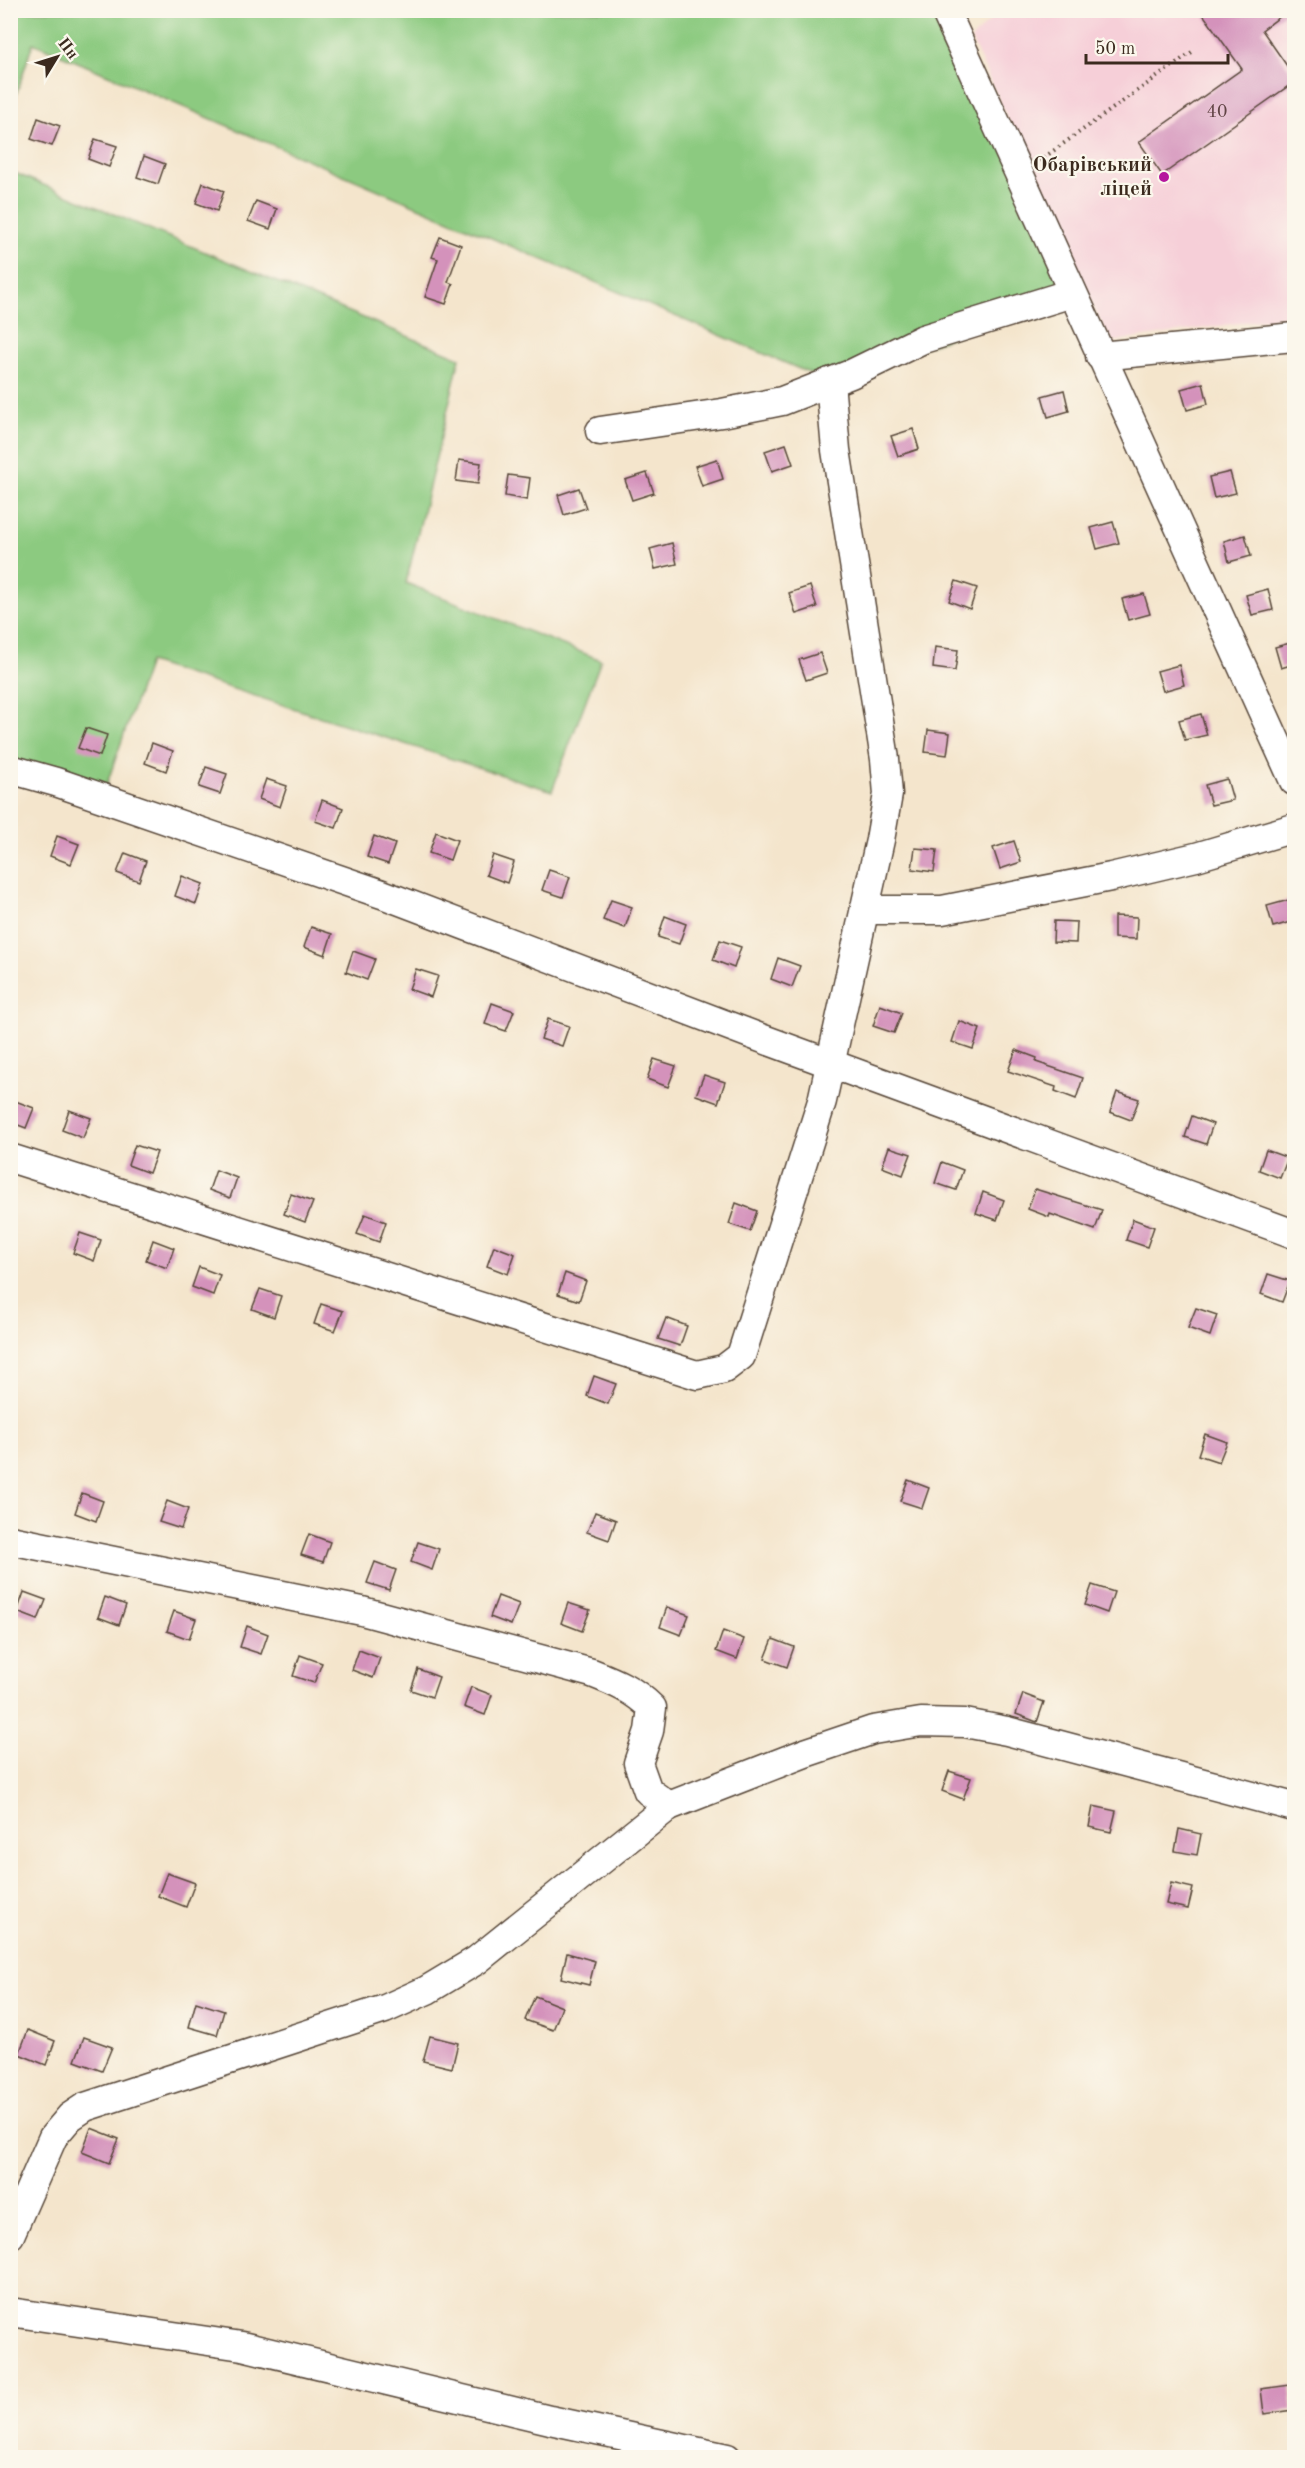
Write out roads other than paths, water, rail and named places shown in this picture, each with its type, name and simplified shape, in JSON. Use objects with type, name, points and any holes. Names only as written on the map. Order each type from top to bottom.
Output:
[{"type":"street","points":[[945,10],[1294,781]]},
{"type":"street","points":[[600,431],[722,413],[782,400],[851,374],[922,339],[1072,293]]},
{"type":"street","points":[[1100,356],[1294,336]]},
{"type":"street","points":[[10,1158],[697,1375],[724,1369],[741,1356],[822,1101],[888,794],[885,759],[836,450],[830,382]]},
{"type":"street","points":[[10,770],[56,782],[382,894],[1294,1234]]},
{"type":"street","points":[[864,910],[942,910],[1111,877],[1197,857],[1294,828]]},
{"type":"street","points":[[10,1540],[362,1611],[592,1673],[619,1683],[638,1694],[652,1708],[649,1731],[638,1763],[648,1791],[669,1806]]},
{"type":"street","points":[[10,2235],[52,2137],[70,2117],[85,2107],[385,2009],[427,1990],[477,1960],[669,1806],[805,1753],[873,1730],[921,1722],[965,1723],[1007,1731],[1294,1807]]},
{"type":"street","points":[[10,2312],[180,2335],[242,2346],[550,2420],[727,2457]]},
{"type":"place","name":"Обарівський ліцей","points":[[1164,177]]}]
